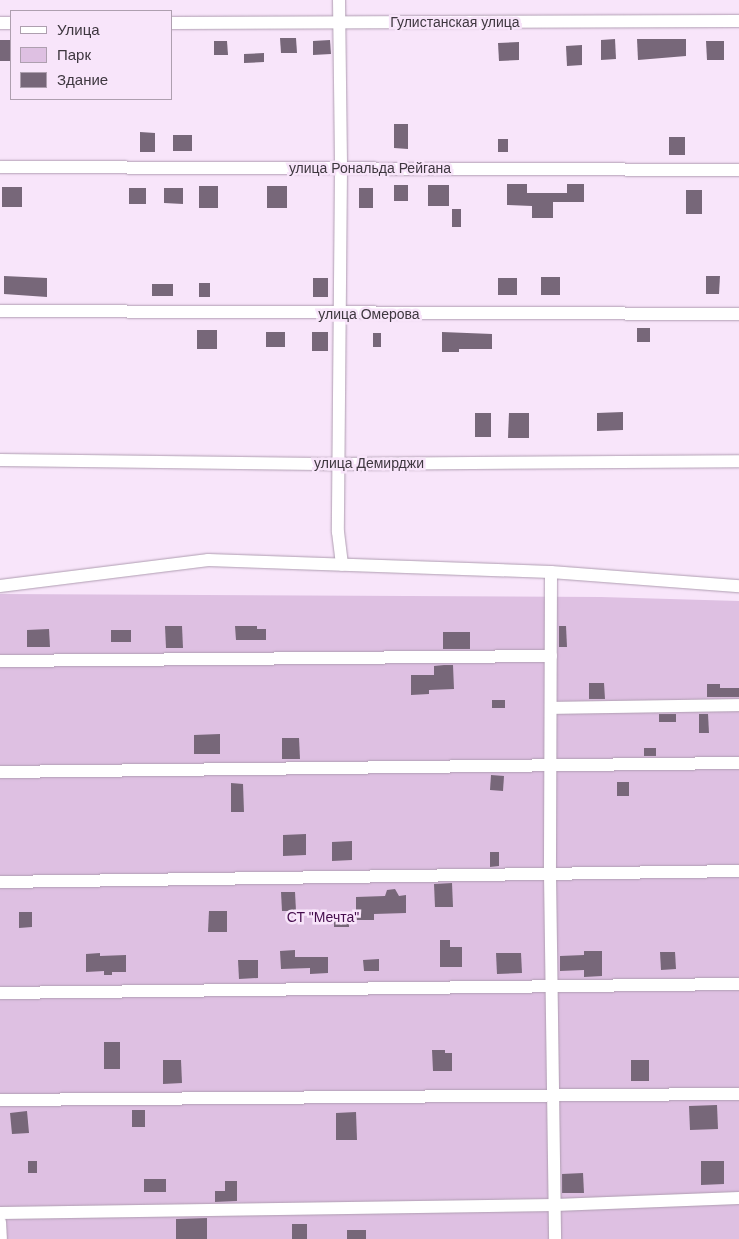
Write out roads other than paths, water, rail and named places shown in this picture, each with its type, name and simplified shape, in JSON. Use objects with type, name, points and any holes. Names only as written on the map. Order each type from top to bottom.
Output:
[{"type":"street","points":[[339,0],[341,168],[338,532],[342,565]]},
{"type":"street","name":"Гулистанская улица","points":[[172,23],[739,21]]},
{"type":"street","name":"улица Рональда Рейгана","points":[[0,167],[739,170]]},
{"type":"street","name":"улица Омерова","points":[[0,311],[340,314],[739,314]]},
{"type":"street","name":"улица Демирджи","points":[[0,460],[340,464],[739,461]]},
{"type":"street","points":[[0,586],[208,560],[551,572],[739,586]]},
{"type":"street","points":[[551,572],[550,874],[555,1239]]},
{"type":"street","points":[[0,661],[551,656]]},
{"type":"street","points":[[550,708],[739,705]]},
{"type":"street","points":[[0,772],[739,763]]},
{"type":"street","points":[[0,882],[739,871]]},
{"type":"street","points":[[0,993],[739,984]]},
{"type":"street","points":[[0,1100],[739,1094]]},
{"type":"street","points":[[0,1213],[555,1205],[739,1198]]},
{"type":"street","points":[[0,1222],[1,1239]]},
{"type":"park label","name":"СТ \"Мечта\"","points":[[323,917]]}]
